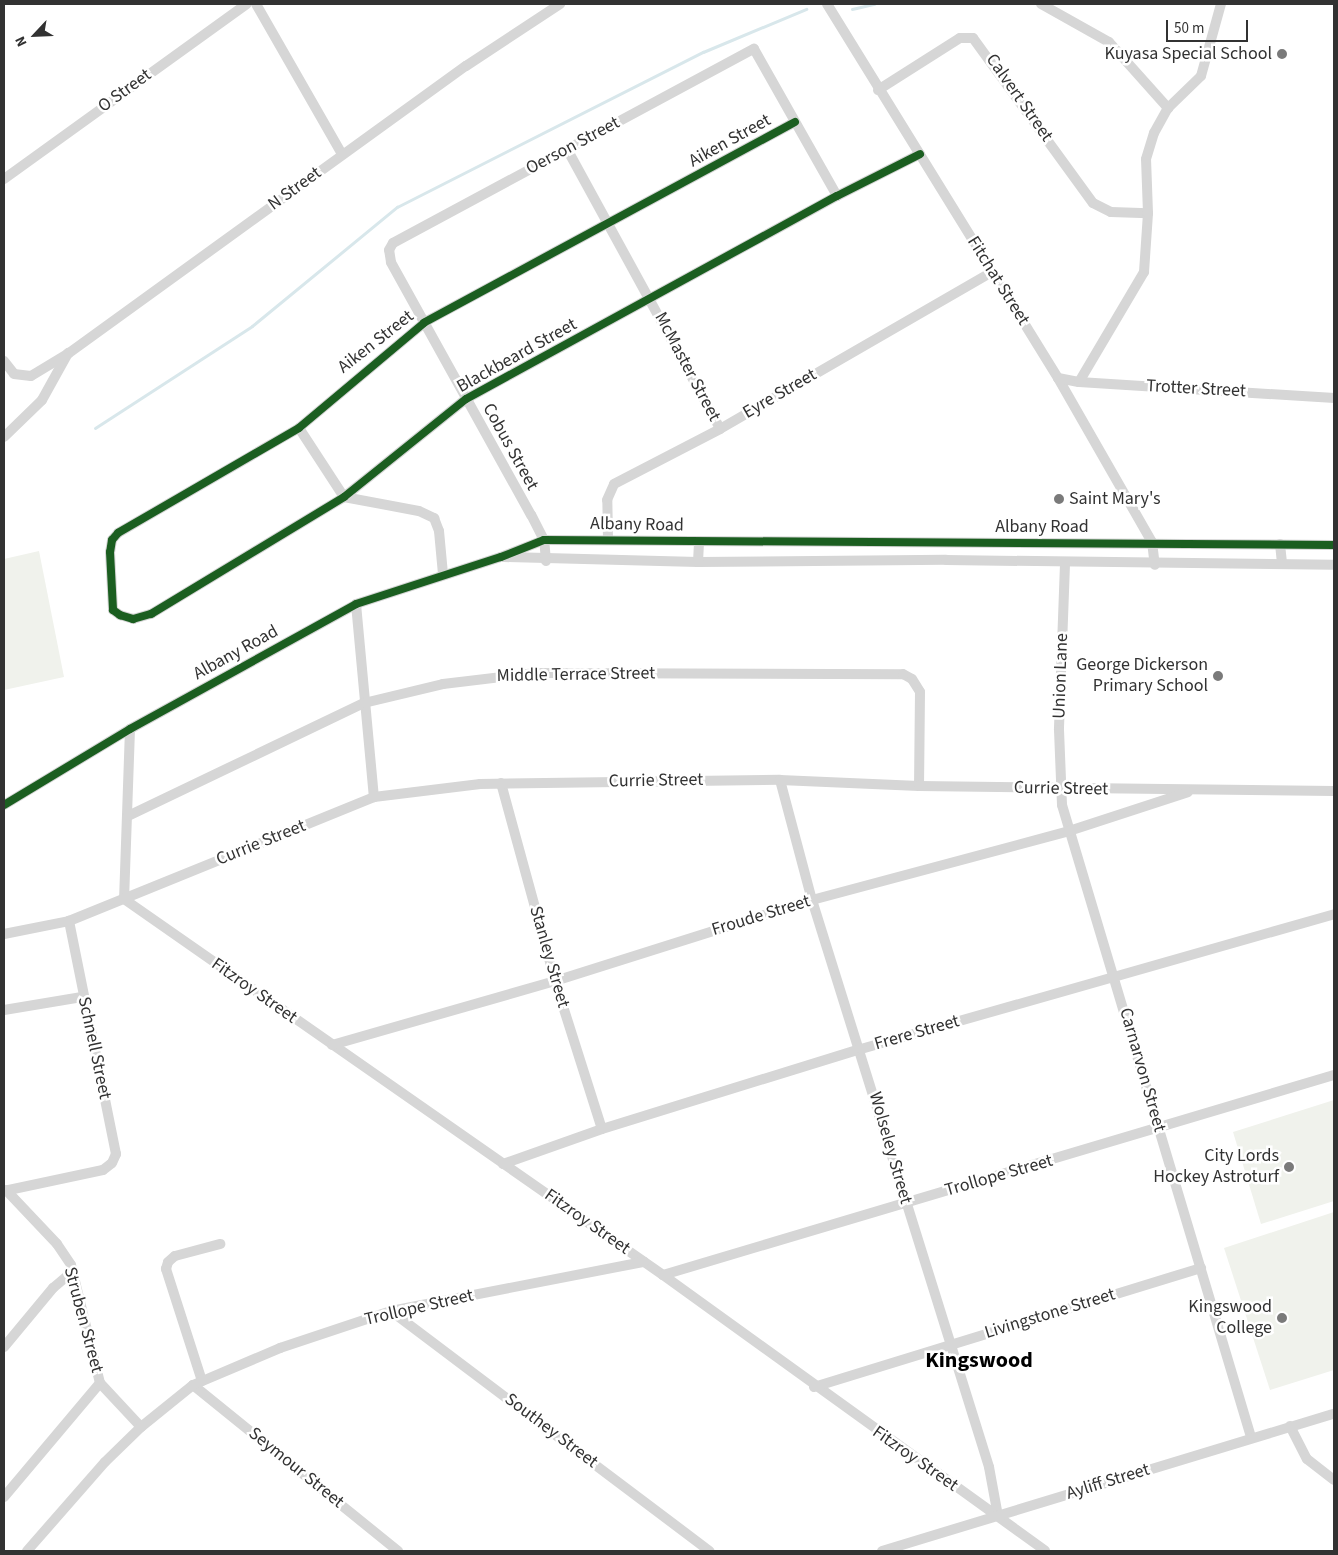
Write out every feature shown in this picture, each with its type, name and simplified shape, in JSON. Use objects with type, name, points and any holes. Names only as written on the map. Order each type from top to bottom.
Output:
[{"type":"street","name":"O Street","points":[[4,179],[247,4]]},
{"type":"street","points":[[256,4],[342,154]]},
{"type":"street","name":"N Street","points":[[4,362],[14,374],[31,376],[68,352],[342,154],[560,4]]},
{"type":"street","name":"Fitchat Street","points":[[828,4],[878,90],[920,154],[1058,378],[1152,542],[1155,564]]},
{"type":"street","points":[[1041,4],[1109,42],[1168,108]]},
{"type":"street","points":[[1079,382],[1144,272],[1148,213],[1146,159],[1154,133],[1168,108],[1201,76],[1221,4]]},
{"type":"street","name":"Calvert Street","points":[[878,90],[960,38],[973,38],[1093,203],[1111,212],[1148,213]]},
{"type":"street","name":"Oerson Street","points":[[393,244],[754,49],[795,122]]},
{"type":"street","points":[[795,122],[837,196]]},
{"type":"street","name":"Aiken Street","points":[[120,615],[114,610],[110,591],[110,552],[112,540],[118,533],[299,428],[424,323],[609,225],[795,122]]},
{"type":"street","name":"McMaster Street","points":[[567,149],[652,300],[720,429]]},
{"type":"street","name":"Blackbeard Street","points":[[120,615],[133,619],[151,614],[344,497],[466,399],[652,300],[837,196],[920,154]]},
{"type":"street","name":"Cobus Street","points":[[393,244],[389,250],[391,262],[544,540],[546,561]]},
{"type":"street","name":"Eyre Street","points":[[608,538],[607,500],[614,484],[720,429],[992,272]]},
{"type":"street","points":[[4,437],[42,400],[68,352]]},
{"type":"street","name":"Trotter Street","points":[[1058,378],[1079,382],[1334,398]]},
{"type":"street","points":[[299,428],[344,497],[419,511],[434,518],[439,531],[443,574]]},
{"type":"street","name":"Albany Road","points":[[4,805],[130,728],[356,604],[443,574],[501,557],[544,540],[608,538],[698,541],[1152,542],[1334,545]]},
{"type":"street","points":[[698,541],[698,562]]},
{"type":"street","points":[[946,542],[946,560]]},
{"type":"street","points":[[1280,544],[1282,564]]},
{"type":"street","name":"Albany Road","points":[[501,557],[546,561],[946,560],[1065,564],[1334,565]]},
{"type":"street","name":"Union Lane","points":[[1059,789],[1065,564]]},
{"type":"street","points":[[356,604],[374,797]]},
{"type":"street","name":"Middle Terrace Street","points":[[128,816],[364,703],[443,684],[536,673],[894,672],[912,679],[920,692],[919,786]]},
{"type":"street","points":[[124,899],[122,871],[128,816],[130,728]]},
{"type":"street","name":"Currie Street","points":[[4,934],[69,921],[374,797],[501,783],[780,780],[919,786],[1059,789],[1334,791]]},
{"type":"street","name":"Wolseley Street","points":[[780,780],[812,900],[861,1049],[906,1203],[989,1467],[998,1516]]},
{"type":"street","name":"Stanley Street","points":[[501,783],[555,981],[602,1129]]},
{"type":"street","name":"Carnarvon Street","points":[[1059,789],[1069,831],[1115,977],[1251,1437]]},
{"type":"street","name":"Froude Street","points":[[332,1045],[555,981],[812,900],[1069,831],[1174,799],[1191,791]]},
{"type":"street","name":"Fitzroy Street","points":[[124,899],[664,1276],[814,1387],[1045,1551]]},
{"type":"street","name":"Frere Street","points":[[503,1164],[602,1129],[861,1049],[1334,914]]},
{"type":"street","name":"Schnell Street","points":[[5,1190],[104,1170],[112,1163],[115,1143],[82,997],[69,921]]},
{"type":"street","points":[[4,1010],[82,997]]},
{"type":"street","name":"Trollope Street","points":[[664,1276],[906,1203],[1160,1130],[1334,1075]]},
{"type":"street","name":"Struben Street","points":[[5,1190],[57,1244],[73,1271],[100,1383],[141,1427]]},
{"type":"street","points":[[198,1383],[166,1269],[168,1262],[175,1256],[220,1244]]},
{"type":"street","name":"Trollope Street","points":[[27,1551],[105,1462],[141,1427],[198,1383],[280,1348],[391,1311],[644,1262]]},
{"type":"street","name":"Livingstone Street","points":[[814,1387],[1201,1268]]},
{"type":"street","points":[[4,1347],[53,1288],[73,1271]]},
{"type":"street","name":"Southey Street","points":[[391,1311],[710,1551]]},
{"type":"street","points":[[4,1497],[100,1383]]},
{"type":"street","name":"Seymour Street","points":[[198,1383],[398,1551]]},
{"type":"street","name":"Ayliff Street","points":[[882,1551],[1251,1437],[1334,1414]]},
{"type":"street","points":[[1290,1426],[1307,1459],[1334,1480]]},
{"type":"shaded area","points":[[39,551],[64,677],[4,690],[4,559]]},
{"type":"shaded area","name":"City Lords Hockey Astroturf","points":[[1334,1100],[1334,1201],[1261,1224],[1233,1132]]},
{"type":"shaded area","points":[[1334,1212],[1334,1370],[1270,1390],[1224,1248]]},
{"type":"waterway","points":[[852,9],[874,4]]},
{"type":"waterway","points":[[95,428],[252,326],[397,207],[703,52],[806,9]]},
{"type":"cycle path","points":[[795,122],[424,323],[299,428],[118,533],[112,540],[110,552],[113,610],[120,615],[133,619],[151,614],[344,497],[466,399],[837,196],[920,154]]},
{"type":"cycle path","points":[[4,805],[130,729],[356,604],[501,557],[544,540],[1334,545]]},
{"type":"place","name":"Kuyasa Special School","points":[[1282,54]]},
{"type":"place","name":"Saint Mary's","points":[[1059,499]]},
{"type":"place","name":"George Dickerson Primary School","points":[[1218,676]]},
{"type":"place","name":"City Lords Hockey Astroturf","points":[[1289,1167]]},
{"type":"place","name":"Kingswood College","points":[[1282,1318]]},
{"type":"district","name":"Kingswood","points":[[979,1361]]}]
